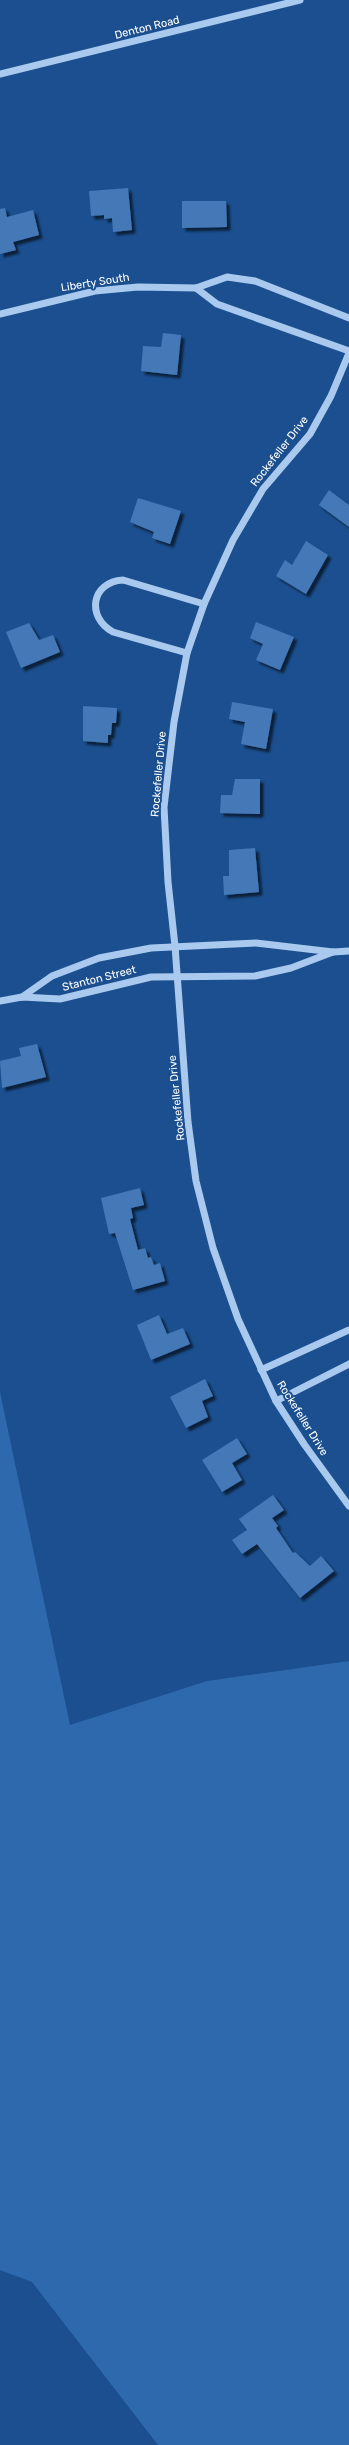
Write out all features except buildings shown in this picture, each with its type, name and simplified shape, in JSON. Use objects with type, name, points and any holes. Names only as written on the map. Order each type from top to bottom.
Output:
[{"type":"street","name":"Denton Road","points":[[0,74],[300,0]]},
{"type":"street","name":"Liberty South","points":[[0,314],[95,291],[138,287],[196,288],[227,277],[255,281],[349,318]]},
{"type":"street","points":[[196,288],[217,304],[349,352]]},
{"type":"street","name":"Rockefeller Drive","points":[[349,352],[331,396],[310,434],[263,489],[233,540],[204,604],[187,653],[174,722],[164,807],[168,882],[175,946],[188,1122],[196,1181],[213,1248],[238,1319],[276,1401],[304,1444],[349,1506]]},
{"type":"street","points":[[187,653],[113,632],[103,627],[98,619],[95,608],[97,598],[106,584],[113,580],[122,580],[204,604]]},
{"type":"street","name":"Stanton Street","points":[[22,997],[52,976],[99,958],[151,948],[256,942],[333,952],[349,951]]},
{"type":"street","name":"Stanton Street","points":[[22,997],[60,999],[150,977],[255,976],[291,968],[333,952]]},
{"type":"street","points":[[0,1001],[22,997]]},
{"type":"street","points":[[261,1370],[349,1330]]},
{"type":"street","points":[[276,1401],[349,1364]]},
{"type":"shaded area","points":[[0,1392],[70,1725],[207,1681],[349,1661],[349,2445],[158,2445],[32,2282],[0,2270]]}]
